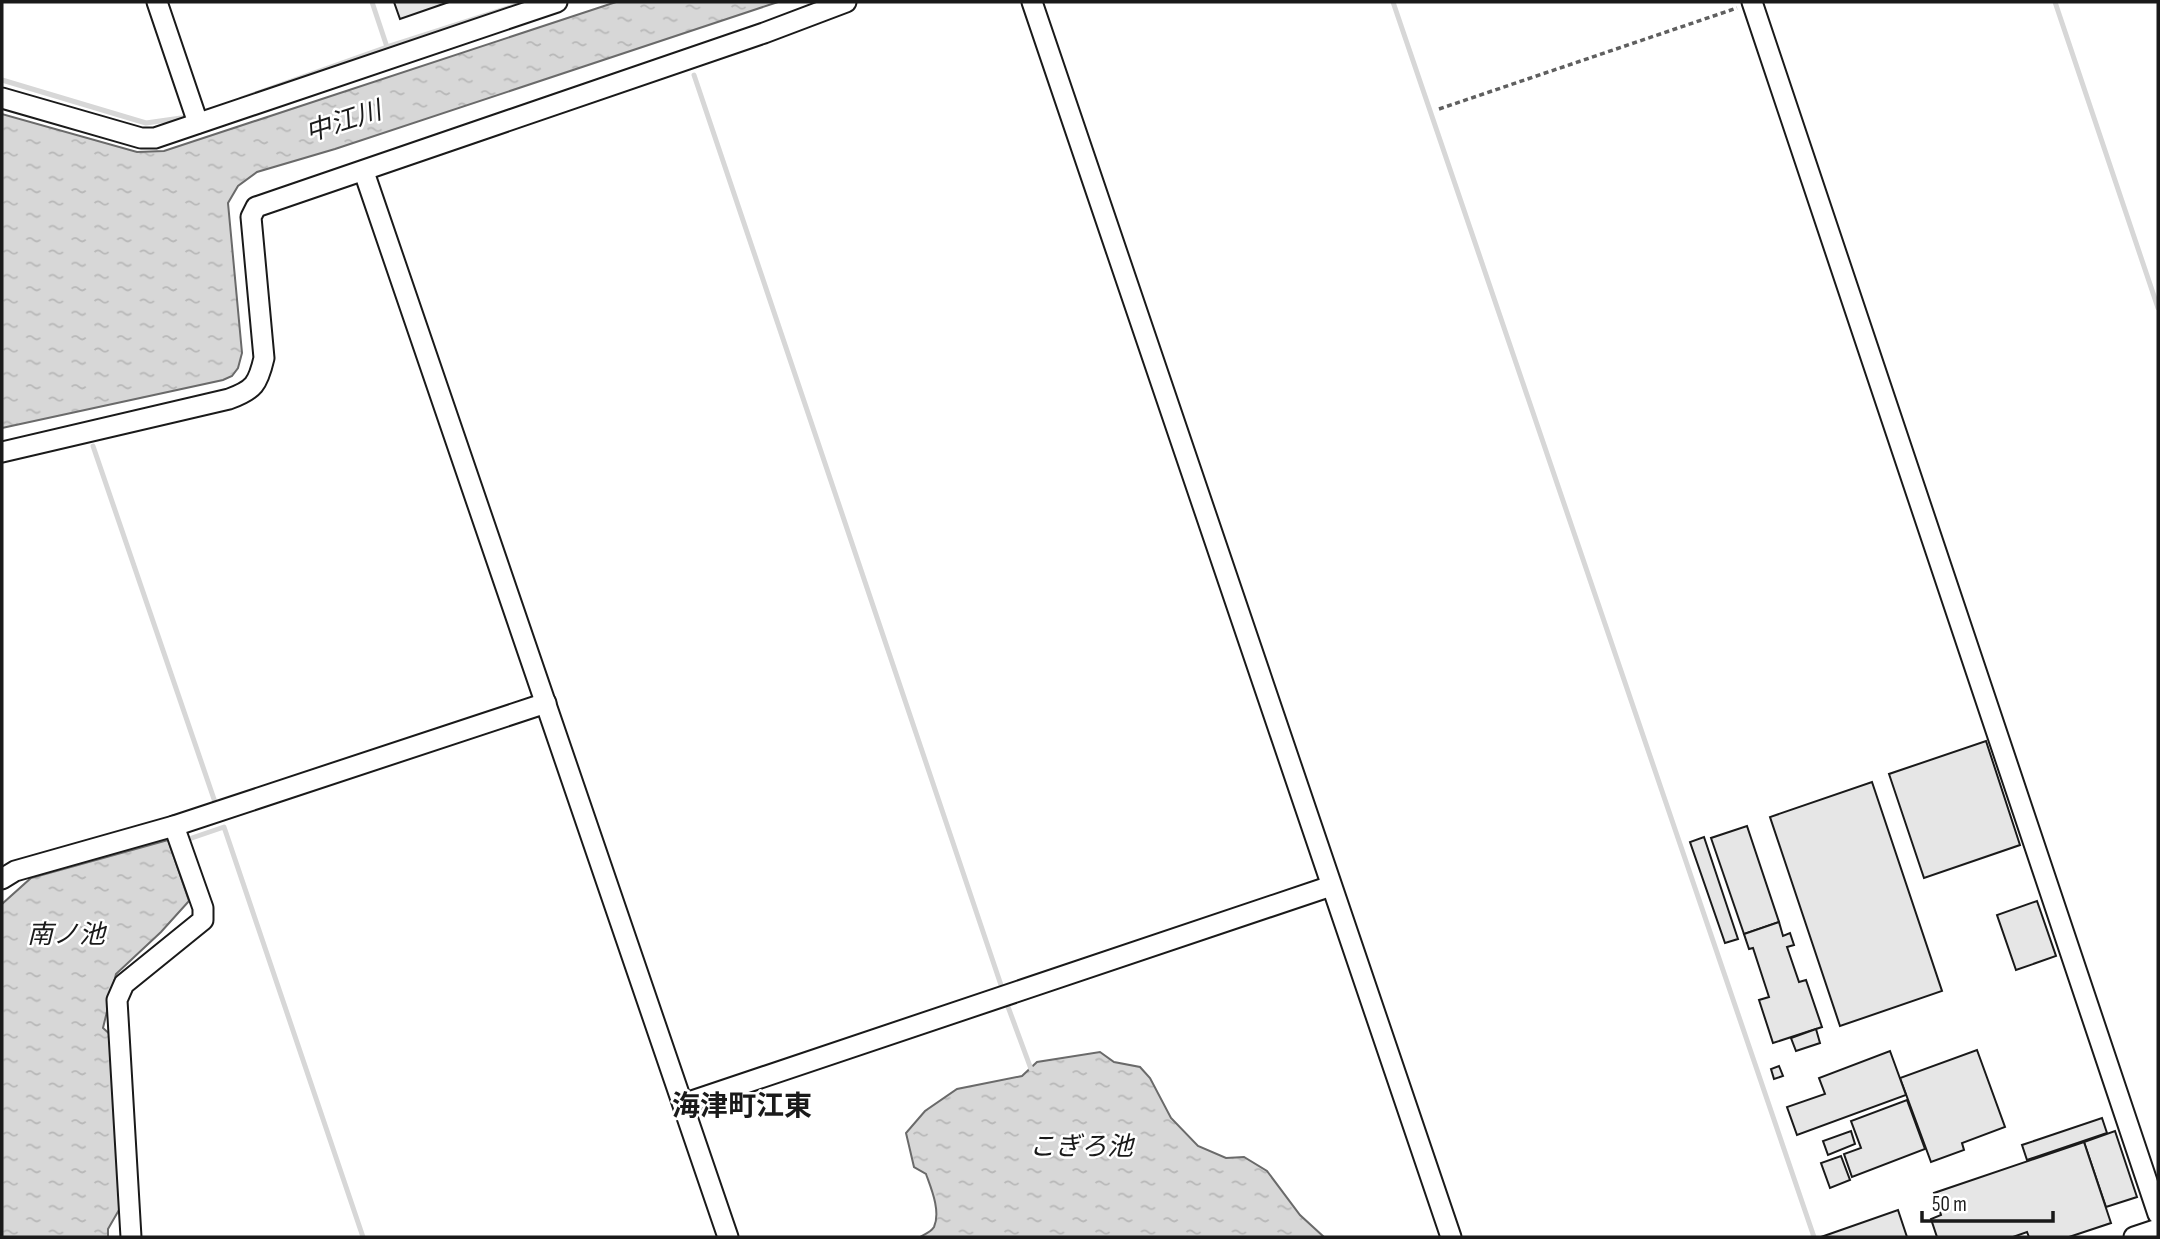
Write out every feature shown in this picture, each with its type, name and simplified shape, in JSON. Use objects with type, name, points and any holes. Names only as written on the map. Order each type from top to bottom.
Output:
[{"type":"street","points":[[157,2],[198,123]]},
{"type":"street","points":[[2,98],[141,138],[155,138],[557,2]]},
{"type":"street","points":[[2,452],[229,399],[248,392],[259,378],[264,358],[251,217],[256,207],[364,172],[846,2]]},
{"type":"street","points":[[1032,2],[1451,1237]]},
{"type":"street","points":[[1753,2],[2158,1214]]},
{"type":"street","points":[[364,172],[728,1237]]},
{"type":"street","points":[[2,879],[15,871],[177,835],[546,703]]},
{"type":"street","points":[[131,1237],[117,1000],[124,984],[202,920],[203,908],[177,835]]},
{"type":"street","points":[[683,1104],[1331,886]]},
{"type":"street","points":[[2134,1237],[2158,1229]]},
{"type":"path","points":[[1439,109],[1753,2]]},
{"type":"water","name":"中江川","points":[[616,2],[778,2],[335,149],[257,172],[238,186],[228,203],[242,353],[238,368],[232,376],[2,428],[2,114],[137,152],[164,151]]},
{"type":"water","name":"南ノ池","points":[[168,840],[189,901],[161,932],[116,974],[103,1028],[114,1038],[123,1203],[108,1229],[108,1237],[2,1237],[2,904],[31,878]]},
{"type":"water","name":"こぎろ池","points":[[1100,1052],[1114,1062],[1140,1067],[1150,1078],[1171,1118],[1198,1146],[1226,1158],[1244,1157],[1267,1171],[1300,1215],[1324,1237],[920,1237],[934,1227],[936,1207],[926,1174],[914,1167],[906,1133],[925,1111],[957,1089],[1022,1076],[1037,1062]]},
{"type":"building","points":[[394,2],[449,2],[400,19]]},
{"type":"building","points":[[1986,741],[2020,845],[1924,878],[1889,774]]},
{"type":"building","points":[[1872,782],[1942,991],[1840,1026],[1770,817]]},
{"type":"building","points":[[1747,826],[1779,922],[1744,934],[1711,838]]},
{"type":"building","points":[[1704,837],[1738,939],[1725,943],[1690,842]]},
{"type":"building","points":[[2037,901],[2056,956],[2016,970],[1997,915]]},
{"type":"building","points":[[1779,922],[1783,936],[1790,933],[1794,945],[1787,947],[1799,982],[1806,980],[1822,1027],[1773,1043],[1759,1000],[1769,997],[1753,948],[1749,949],[1744,934]]},
{"type":"building","points":[[1816,1029],[1820,1043],[1796,1051],[1791,1038]]},
{"type":"building","points":[[1977,1050],[2005,1127],[1962,1143],[1964,1150],[1931,1162],[1900,1078]]},
{"type":"building","points":[[1890,1051],[1906,1095],[1797,1135],[1787,1107],[1825,1094],[1819,1078]]},
{"type":"building","points":[[1779,1066],[1783,1076],[1774,1079],[1771,1069]]},
{"type":"building","points":[[1907,1100],[1925,1149],[1852,1177],[1844,1154],[1861,1148],[1851,1121]]},
{"type":"building","points":[[2102,1118],[2107,1133],[2027,1160],[2022,1145]]},
{"type":"building","points":[[1851,1131],[1855,1144],[1828,1155],[1823,1141]]},
{"type":"building","points":[[2115,1131],[2137,1197],[2106,1207],[2084,1142]]},
{"type":"building","points":[[2084,1142],[2111,1223],[2069,1237],[2029,1237],[2027,1232],[2013,1237],[1937,1237],[1931,1219],[1941,1215],[1934,1193]]},
{"type":"building","points":[[1841,1156],[1850,1180],[1830,1188],[1821,1163]]},
{"type":"building","points":[[1898,1210],[1907,1237],[1821,1237]]},
{"type":"waterway","points":[[372,2],[387,47]]},
{"type":"waterway","points":[[241,99],[387,47],[527,2]]},
{"type":"waterway","points":[[1393,2],[1814,1237]]},
{"type":"waterway","points":[[2055,2],[2158,308]]},
{"type":"waterway","points":[[694,75],[1003,991]]},
{"type":"waterway","points":[[2,80],[146,123],[188,117]]},
{"type":"waterway","points":[[93,446],[216,805]]},
{"type":"waterway","points":[[183,841],[224,827],[363,1237]]},
{"type":"waterway","points":[[1007,1004],[1031,1069]]},
{"type":"district","name":"海津町江東","points":[[742,1105]]}]
